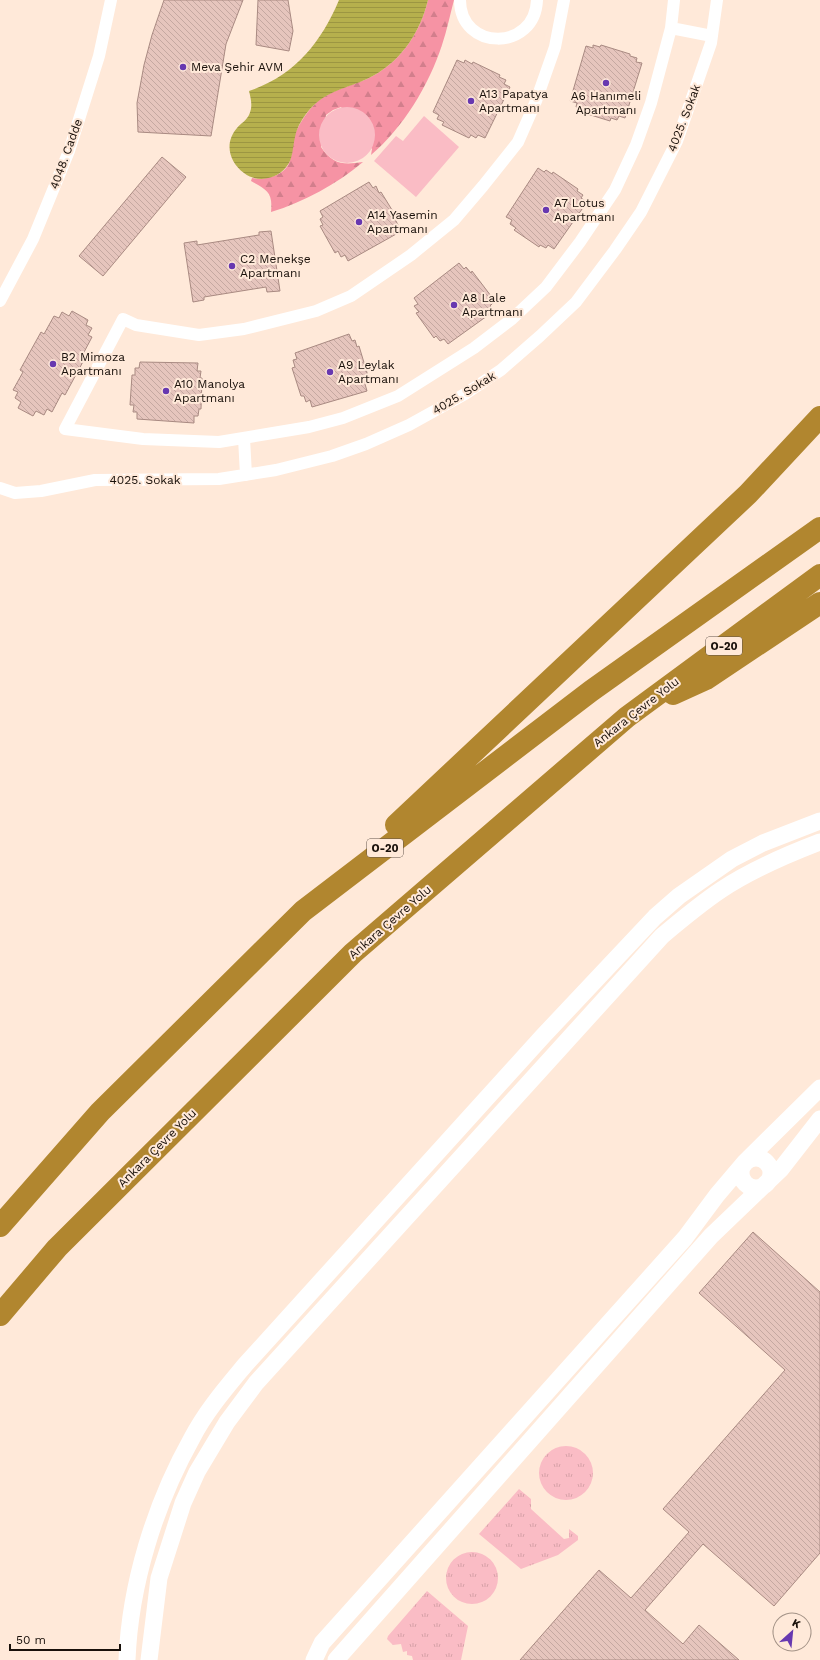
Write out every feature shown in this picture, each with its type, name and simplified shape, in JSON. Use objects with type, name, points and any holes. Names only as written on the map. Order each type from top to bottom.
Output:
[{"type":"highway","points":[[303,911],[748,494],[820,417]]},
{"type":"highway","name":"O-20","points":[[0,1226],[100,1112],[303,911],[591,691],[820,528]]},
{"type":"highway","name":"Ankara Çevre Yolu","points":[[0,1315],[57,1248],[353,953],[627,716],[820,575]]},
{"type":"highway","points":[[627,716],[706,679],[820,603]]},
{"type":"main road","points":[[127,1660],[128,1640],[139,1576],[157,1515],[173,1475],[192,1437],[217,1399],[245,1365],[538,1042],[655,917],[679,896],[732,859],[790,831],[820,821]]},
{"type":"main road","points":[[149,1660],[159,1578],[183,1503],[197,1472],[226,1422],[256,1383],[662,936],[693,911],[731,884],[783,857],[820,842]]},
{"type":"main road","points":[[314,1660],[322,1643],[685,1238],[717,1195],[745,1162],[820,1088]]},
{"type":"main road","points":[[336,1660],[711,1236],[781,1169],[820,1119]]},
{"type":"main road","points":[[745,1162],[749,1159],[758,1158],[767,1162],[771,1175],[766,1184]]},
{"type":"street","name":"4048. Cadde","points":[[0,301],[33,239],[69,151],[99,56],[111,0]]},
{"type":"street","points":[[460,0],[463,17],[470,27],[484,36],[500,40],[517,34],[530,23],[536,13],[537,0]]},
{"type":"street","points":[[564,0],[555,47],[536,101],[518,142],[454,220],[411,255],[357,292],[316,310],[244,329],[199,336],[136,325],[123,320],[65,429],[143,439],[219,442],[309,427],[343,418],[398,396],[474,348],[512,319],[546,287],[580,242],[615,190],[636,145],[652,103],[671,28],[674,0]]},
{"type":"street","name":"4025. Sokak","points":[[0,488],[15,493],[41,492],[95,480],[219,479],[276,470],[332,456],[366,444],[409,425],[465,394],[501,370],[576,302],[615,250],[640,212],[678,141],[711,43],[717,0]]},
{"type":"street","points":[[671,28],[712,36]]},
{"type":"street","points":[[244,438],[246,475]]},
{"type":"green space","points":[[428,0],[454,0],[437,60],[414,105],[404,119],[383,144],[371,155],[372,149],[341,107],[333,110],[326,115],[321,147],[325,153],[339,162],[363,162],[320,192],[271,212],[271,200],[268,192],[251,181],[252,178],[275,176],[284,170],[288,165],[292,154],[294,137],[297,130],[308,112],[318,101],[335,91],[367,79],[378,73],[398,56],[414,36],[420,25]]},
{"type":"green space","points":[[341,107],[353,107],[363,111],[371,119],[375,129],[375,141],[371,151],[363,159],[353,163],[341,163],[331,159],[323,151],[319,141],[319,129],[323,119],[331,111]]},
{"type":"green space","points":[[424,116],[459,147],[416,197],[374,161],[396,136],[403,141]]},
{"type":"green space","points":[[566,1446],[576,1448],[585,1454],[591,1463],[593,1473],[591,1483],[585,1492],[576,1498],[566,1500],[556,1498],[547,1492],[541,1483],[539,1473],[541,1463],[547,1454],[556,1448]]},
{"type":"green space","points":[[519,1489],[531,1499],[531,1509],[564,1539],[569,1538],[569,1529],[578,1536],[578,1540],[558,1555],[521,1569],[479,1534]]},
{"type":"green space","points":[[467,1552],[477,1552],[486,1556],[494,1564],[498,1573],[498,1583],[494,1592],[486,1600],[477,1604],[467,1604],[458,1600],[450,1592],[446,1583],[446,1573],[450,1564],[458,1556]]},
{"type":"green space","points":[[427,1591],[468,1626],[461,1660],[413,1660],[412,1656],[407,1655],[407,1651],[403,1652],[401,1644],[393,1645],[387,1639]]},
{"type":"shaded area","points":[[339,0],[428,0],[420,25],[414,36],[389,65],[367,79],[330,94],[317,102],[311,108],[297,129],[289,163],[280,173],[262,179],[244,173],[239,169],[232,158],[230,152],[230,140],[239,126],[249,115],[251,103],[249,91],[265,85],[280,76],[293,67],[304,56],[324,30]]},
{"type":"building","name":"Meva Şehir AVM","points":[[164,0],[243,0],[226,44],[211,136],[138,132],[137,103],[144,65]]},
{"type":"building","name":"Meva Şehir AVM","points":[[258,0],[288,0],[293,31],[289,51],[256,45]]},
{"type":"building","name":"A6 Hanımeli Apartmanı","points":[[593,45],[600,47],[601,45],[630,54],[630,56],[637,58],[636,62],[642,63],[625,118],[619,116],[617,120],[611,118],[610,121],[581,112],[582,109],[576,107],[577,103],[570,101],[586,46],[593,48]]},
{"type":"building","name":"A13 Papatya Apartmanı","points":[[457,60],[464,63],[465,60],[472,64],[473,62],[500,75],[499,77],[506,80],[504,84],[510,87],[485,138],[478,135],[476,138],[471,135],[469,138],[442,125],[444,122],[437,119],[439,115],[433,112]]},
{"type":"building","points":[[162,157],[186,177],[103,276],[79,256]]},
{"type":"building","name":"A7 Lotus Apartmanı","points":[[538,168],[544,172],[546,170],[552,174],[553,172],[578,189],[577,191],[583,195],[581,198],[587,202],[554,249],[548,245],[546,248],[540,245],[539,247],[514,230],[516,228],[510,224],[512,220],[506,217]]},
{"type":"building","name":"A14 Yasemin Apartmanı","points":[[369,182],[373,188],[376,186],[379,193],[381,192],[397,218],[395,219],[398,225],[395,228],[398,233],[348,261],[345,255],[341,257],[338,251],[335,253],[320,226],[323,225],[320,219],[323,217],[320,211]]},
{"type":"building","name":"C2 Menekşe Apartmanı","points":[[271,231],[280,291],[267,292],[266,287],[204,297],[204,300],[193,302],[184,243],[197,241],[197,245],[259,235],[259,232]]},
{"type":"building","name":"A8 Lale Apartmanı","points":[[459,263],[464,269],[466,267],[471,273],[472,271],[491,296],[489,298],[493,303],[490,306],[494,311],[448,344],[444,339],[440,341],[436,336],[434,338],[416,313],[419,312],[414,306],[418,304],[414,298]]},
{"type":"building","name":"B2 Mimoza Apartmanı","points":[[72,311],[88,320],[86,325],[92,328],[88,335],[92,337],[82,356],[85,358],[65,395],[62,393],[52,412],[47,409],[44,415],[36,411],[33,416],[18,408],[21,402],[15,398],[18,392],[13,390],[23,372],[20,370],[41,332],[44,334],[54,316],[59,318],[62,312],[69,316]]},
{"type":"building","name":"A9 Leylak Apartmanı","points":[[349,334],[352,341],[355,340],[357,347],[359,346],[368,376],[366,376],[368,383],[365,384],[367,391],[312,407],[310,400],[306,402],[304,396],[301,396],[292,368],[295,367],[293,360],[297,359],[295,353]]},
{"type":"building","name":"A10 Manolya Apartmanı","points":[[140,362],[198,363],[197,371],[201,371],[200,378],[202,378],[201,409],[199,409],[198,416],[194,416],[194,423],[137,419],[137,412],[133,412],[134,405],[130,405],[132,375],[135,375],[135,368],[139,368]]},
{"type":"building","points":[[753,1232],[820,1292],[820,1553],[774,1606],[703,1544],[645,1610],[683,1644],[699,1625],[739,1660],[520,1660],[599,1570],[631,1598],[689,1532],[663,1509],[785,1370],[699,1293]]},
{"type":"place","name":"Meva Şehir AVM","points":[[183,67]]},
{"type":"place","name":"A6 Hanımeli Apartmanı","points":[[606,83]]},
{"type":"place","name":"A13 Papatya Apartmanı","points":[[471,101]]},
{"type":"place","name":"A7 Lotus Apartmanı","points":[[546,210]]},
{"type":"place","name":"A14 Yasemin Apartmanı","points":[[359,222]]},
{"type":"place","name":"C2 Menekşe Apartmanı","points":[[232,266]]},
{"type":"place","name":"A8 Lale Apartmanı","points":[[454,305]]},
{"type":"place","name":"B2 Mimoza Apartmanı","points":[[53,364]]},
{"type":"place","name":"A9 Leylak Apartmanı","points":[[330,372]]},
{"type":"place","name":"A10 Manolya Apartmanı","points":[[166,391]]}]
